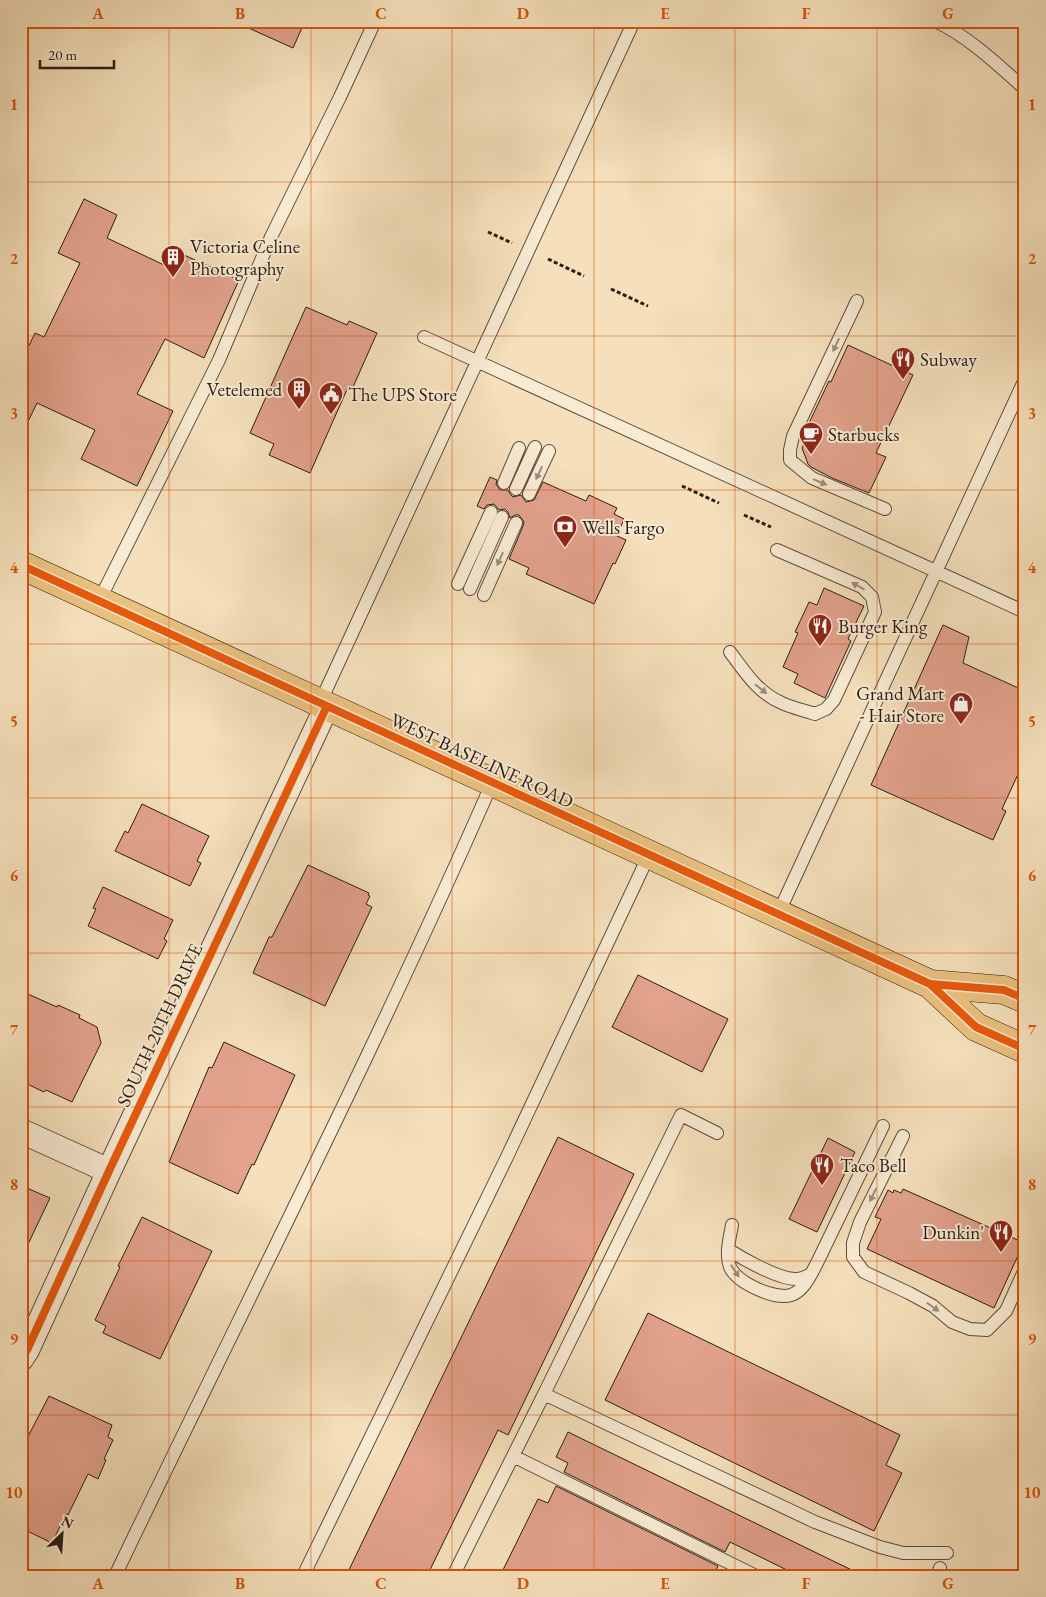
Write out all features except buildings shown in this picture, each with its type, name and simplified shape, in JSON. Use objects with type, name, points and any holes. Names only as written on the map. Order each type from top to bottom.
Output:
[{"type":"main road","name":"WEST BASELINE ROAD","points":[[21,565],[930,984],[976,1027],[1025,1049]]},
{"type":"main road","name":"WEST BASELINE ROAD","points":[[930,984],[1004,990],[1025,999]]},
{"type":"street","name":"SOUTH 20TH DRIVE","points":[[21,1358],[28,1350],[324,704]]},
{"type":"street","points":[[21,1132],[109,1171]]},
{"type":"lane","points":[[99,601],[219,360],[272,237],[375,21]]},
{"type":"lane","points":[[324,704],[634,21]]},
{"type":"lane","points":[[935,21],[952,29],[1025,89]]},
{"type":"lane","points":[[857,301],[793,436],[790,460],[812,478],[885,509]]},
{"type":"lane","points":[[424,337],[1025,612]]},
{"type":"lane","points":[[778,914],[1025,379]]},
{"type":"lane","points":[[516,489],[535,447]]},
{"type":"lane","points":[[504,483],[519,448]]},
{"type":"lane","points":[[529,494],[549,451]]},
{"type":"lane","points":[[464,586],[497,515]]},
{"type":"lane","points":[[484,595],[516,524]]},
{"type":"lane","points":[[730,652],[752,682],[766,694],[781,703],[815,714],[826,709],[834,700],[875,612],[872,597],[862,587],[777,550]]},
{"type":"lane","points":[[115,1576],[437,908],[492,783]]},
{"type":"lane","points":[[303,1576],[506,1159],[649,855]]},
{"type":"lane","points":[[453,1576],[681,1114],[717,1133]]},
{"type":"lane","points":[[732,1224],[728,1250],[730,1267],[738,1277],[746,1283],[768,1293],[790,1296],[799,1290],[812,1274],[883,1126]]},
{"type":"lane","points":[[903,1136],[860,1222],[853,1243],[854,1257],[864,1272],[933,1306],[952,1322],[970,1329],[987,1330],[1006,1311],[1025,1269]]},
{"type":"lane","points":[[728,1250],[760,1267],[790,1279],[799,1279],[812,1274]]},
{"type":"lane","points":[[544,1394],[834,1529],[880,1547],[902,1553],[947,1553]]},
{"type":"lane","points":[[513,1456],[756,1576]]},
{"type":"path","points":[[488,232],[515,244]]},
{"type":"path","points":[[548,259],[584,276]]},
{"type":"path","points":[[611,289],[648,306]]},
{"type":"path","points":[[682,486],[719,503]]},
{"type":"path","points":[[744,515],[771,527]]},
{"type":"cycle path","points":[[21,565],[930,984],[976,1027],[1025,1049]]},
{"type":"cycle path","points":[[21,1359],[27,1350],[327,706]]},
{"type":"cycle path","points":[[930,984],[1004,990],[1025,999]]},
{"type":"place","name":"Victoria Celine Photography","points":[[173,278]]},
{"type":"place","name":"Subway","points":[[903,380]]},
{"type":"place","name":"Vetelemed","points":[[299,410]]},
{"type":"place","name":"The UPS Store","points":[[331,415]]},
{"type":"place","name":"Starbucks","points":[[811,455]]},
{"type":"place","name":"Wells Fargo","points":[[565,548]]},
{"type":"place","name":"Burger King","points":[[820,647]]},
{"type":"place","name":"Grand Mart - Hair Store","points":[[961,725]]},
{"type":"place","name":"Taco Bell","points":[[822,1186]]},
{"type":"place","name":"Dunkin'","points":[[1001,1253]]}]
